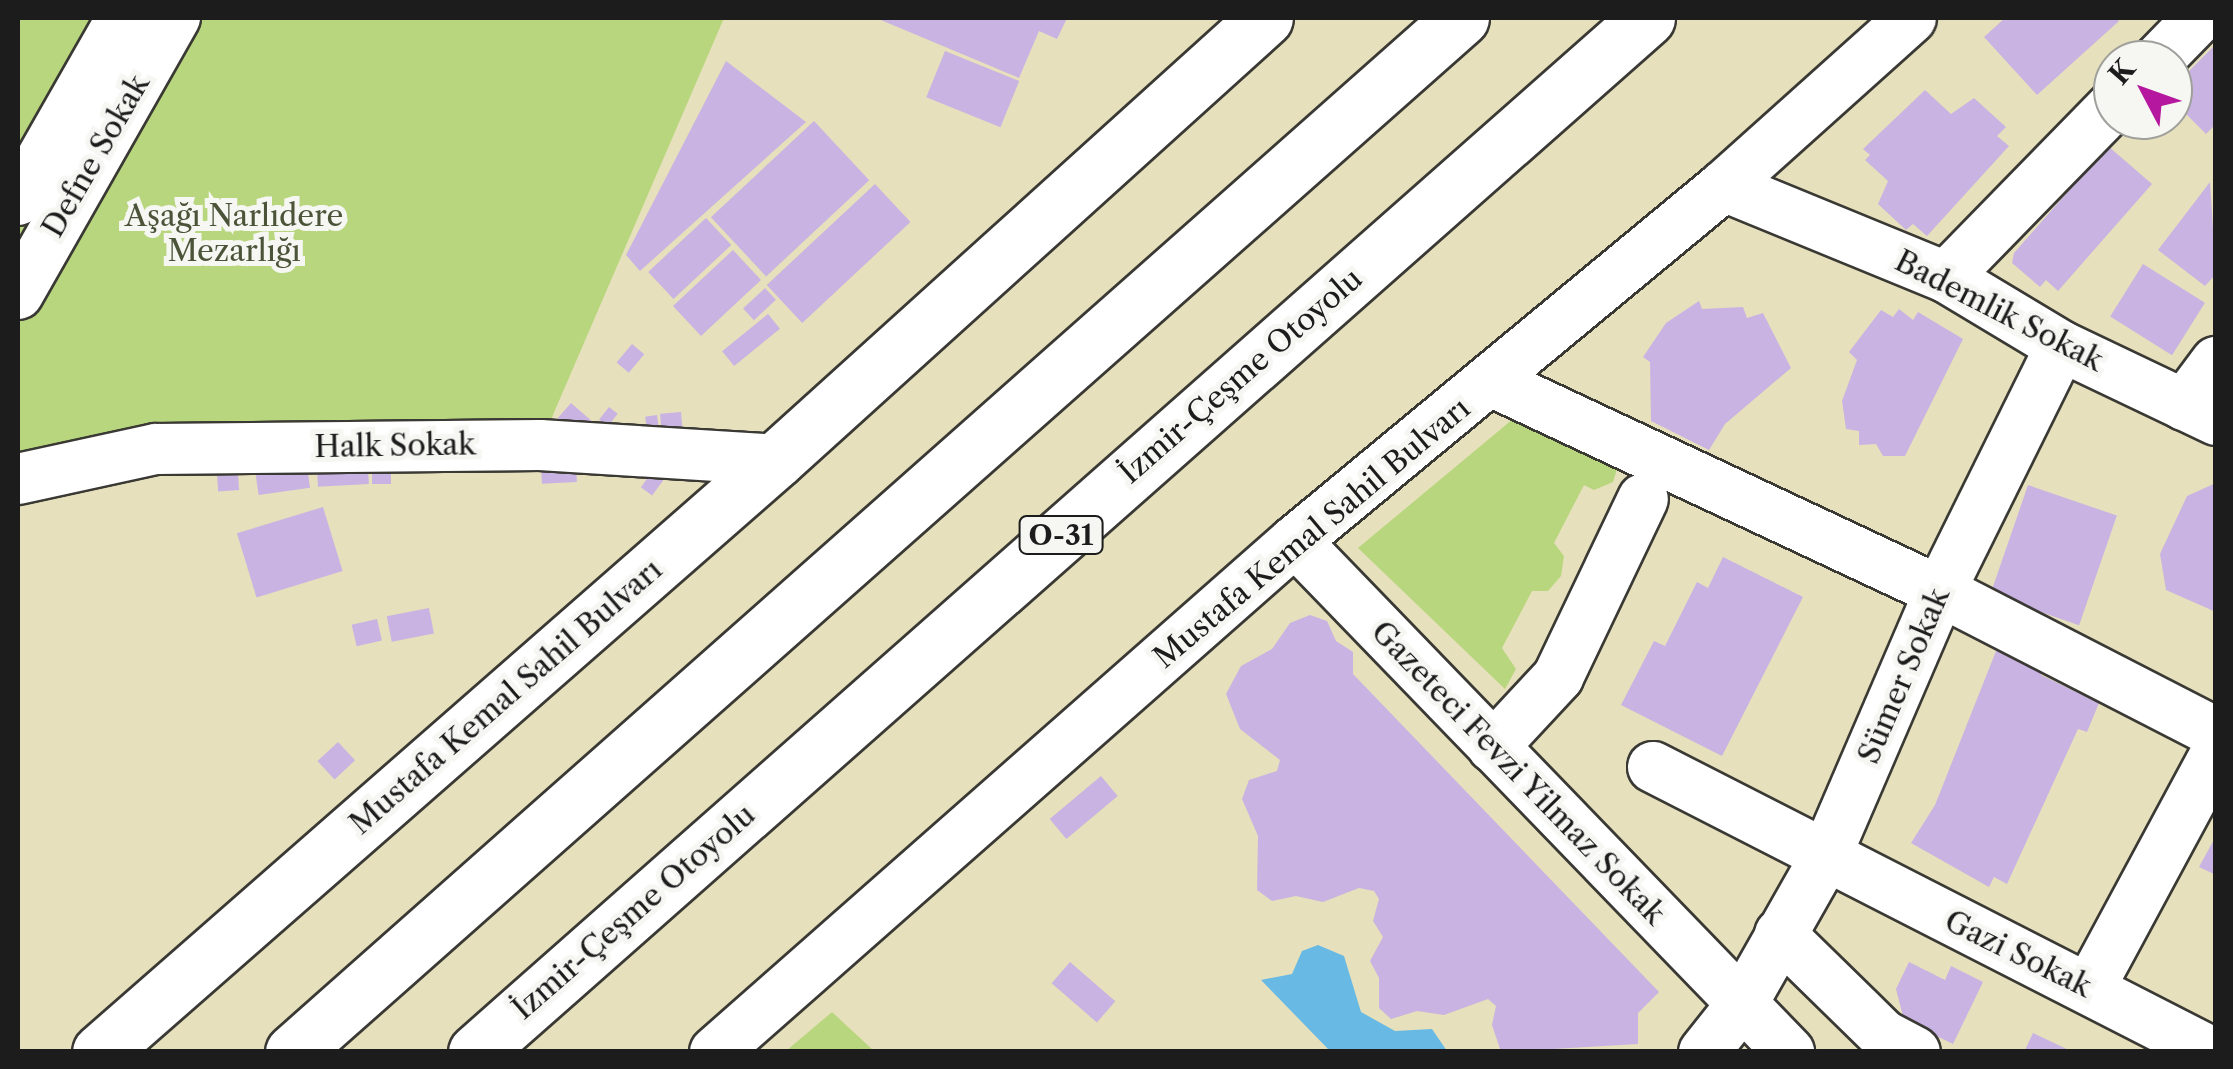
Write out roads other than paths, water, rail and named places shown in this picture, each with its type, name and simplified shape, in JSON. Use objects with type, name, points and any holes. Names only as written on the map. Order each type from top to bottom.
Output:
[{"type":"main road","name":"Mustafa Kemal Sahil Bulvarı","points":[[100,1052],[776,460],[1265,18]]},
{"type":"main road","points":[[292,1052],[1461,18]]},
{"type":"main road","name":"İzmir-Çeşme Otoyolu","points":[[476,1052],[1647,18]]},
{"type":"street","points":[[18,200],[122,18]]},
{"type":"street","name":"Defne Sokak","points":[[18,294],[175,18]]},
{"type":"street","name":"Mustafa Kemal Sahil Bulvarı","points":[[716,1052],[1294,541],[1493,382],[1724,186],[1911,18]]},
{"type":"street","points":[[2178,40],[2199,18]]},
{"type":"street","points":[[1946,277],[2093,126]]},
{"type":"street","name":"Bademlik Sokak","points":[[1724,186],[1946,277],[2061,346],[2200,413]]},
{"type":"street","name":"Sümer Sokak","points":[[1704,1052],[1742,1004],[1825,858],[1940,591],[2061,346]]},
{"type":"street","points":[[2200,413],[2216,362]]},
{"type":"street","points":[[1493,382],[1940,591],[2216,733]]},
{"type":"street","name":"Halk Sokak","points":[[18,479],[156,449],[558,446],[776,460]]},
{"type":"street","points":[[1494,747],[1558,677],[1643,499]]},
{"type":"street","name":"Gazeteci Fevzi Yilmaz Sokak","points":[[1294,541],[1790,1052]]},
{"type":"street","points":[[2089,989],[2216,753]]},
{"type":"street","name":"Gazi Sokak","points":[[1653,768],[2211,1052]]},
{"type":"street","points":[[1780,934],[1884,1034],[1915,1052]]},
{"type":"water","points":[[1318,945],[1344,956],[1361,1012],[1395,1031],[1432,1029],[1447,1051],[1330,1051],[1261,980],[1292,974],[1302,951]]},
{"type":"park label","name":"Aşağı Narlıdere Mezarlığı","points":[[234,233]]}]
